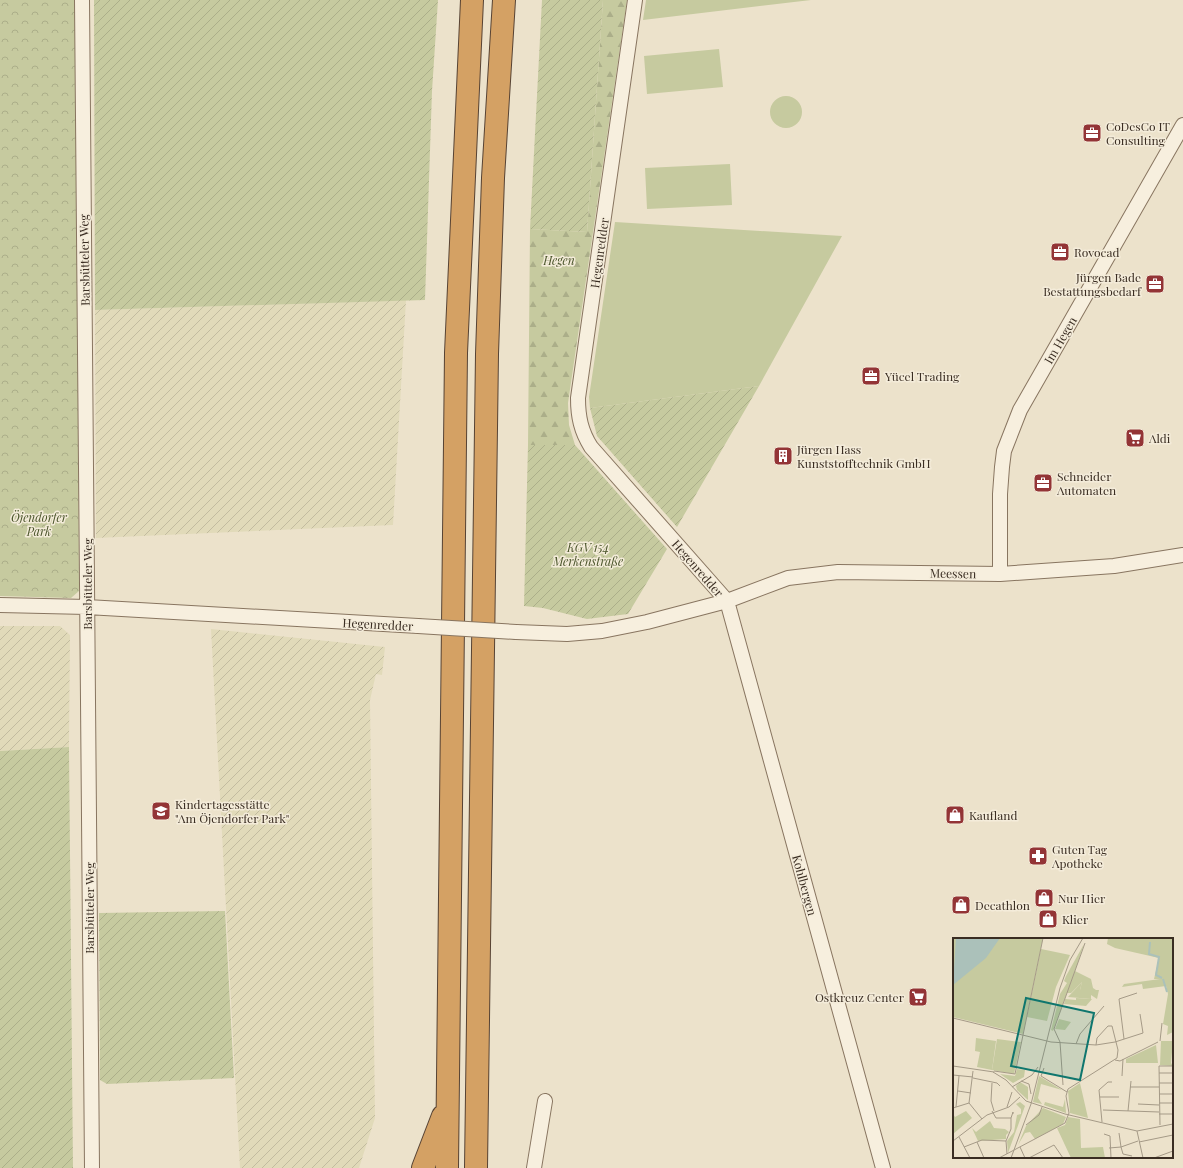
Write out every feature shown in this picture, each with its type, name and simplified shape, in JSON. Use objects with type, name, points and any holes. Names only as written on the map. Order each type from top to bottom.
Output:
[{"type":"highway","points":[[447,1168],[456,353],[472,0]]},
{"type":"highway","points":[[476,1168],[487,362],[493,178],[504,0]]},
{"type":"highway","points":[[424,1168],[448,1102]]},
{"type":"street","name":"Barsbütteler Weg","points":[[82,0],[92,1168]]},
{"type":"street","name":"Hegenredder","points":[[0,605],[87,606],[567,634],[602,631],[647,622],[727,601],[591,447],[582,432],[578,413],[579,390],[635,0]]},
{"type":"street","name":"Im Hegen","points":[[1000,574],[1000,494],[1004,451],[1020,410],[1183,125]]},
{"type":"street","name":"Meessen","points":[[727,601],[788,578],[838,572],[1000,574],[1114,566],[1183,555]]},
{"type":"street","name":"Kohlbergen","points":[[727,601],[883,1168]]},
{"type":"street","points":[[534,1168],[545,1101]]},
{"type":"shaded area","points":[[406,300],[393,525],[96,538],[95,310]]},
{"type":"shaded area","points":[[0,626],[60,626],[70,635],[69,747],[0,751]]},
{"type":"shaded area","points":[[211,629],[385,647],[382,675],[376,674],[370,700],[375,1118],[359,1168],[240,1168]]},
{"type":"green space","name":"Öjendorfer Park","points":[[0,0],[77,0],[79,591],[71,598],[0,596]]},
{"type":"green space","points":[[94,0],[438,0],[432,91],[425,300],[95,310]]},
{"type":"green space","points":[[542,0],[603,0],[587,232],[530,229]]},
{"type":"green space","name":"Hegen","points":[[603,0],[627,0],[568,403],[569,425],[575,445],[528,445],[530,229],[587,232]]},
{"type":"green space","points":[[646,0],[811,0],[643,20]]},
{"type":"green space","points":[[719,49],[723,87],[647,94],[644,56]]},
{"type":"green space","points":[[783,96],[789,96],[799,103],[802,112],[801,118],[795,125],[789,128],[783,128],[773,121],[770,115],[770,109],[777,99]]},
{"type":"green space","points":[[730,164],[732,205],[647,209],[645,168]]},
{"type":"green space","points":[[615,222],[842,236],[759,386],[590,408],[589,397]]},
{"type":"green space","points":[[759,386],[677,527],[597,436],[590,408]]},
{"type":"green space","name":"KGV 154 Merkenstraße","points":[[528,445],[575,445],[667,549],[628,614],[587,619],[543,608],[524,606]]},
{"type":"green space","points":[[69,747],[73,1168],[0,1168],[0,751]]},
{"type":"green space","points":[[225,911],[234,1078],[107,1084],[100,1080],[99,913]]},
{"type":"place","name":"CoDesCo IT Consulting","points":[[1092,133]]},
{"type":"place","name":"Rovocad","points":[[1060,252]]},
{"type":"place","name":"Jürgen Bade Bestattungsbedarf","points":[[1155,284]]},
{"type":"place","name":"Yücel Trading","points":[[871,376]]},
{"type":"place","name":"Aldi","points":[[1135,438]]},
{"type":"place","name":"Jürgen Hass Kunststofftechnik GmbH","points":[[783,456]]},
{"type":"place","name":"Schneider Automaten","points":[[1043,483]]},
{"type":"place","name":"Kindertagesstätte \"Am Öjendorfer Park\"","points":[[161,811]]},
{"type":"place","name":"Kaufland","points":[[955,815]]},
{"type":"place","name":"Guten Tag Apotheke","points":[[1038,856]]},
{"type":"place","name":"Nur Hier","points":[[1044,898]]},
{"type":"place","name":"Decathlon","points":[[961,905]]},
{"type":"place","name":"Klier","points":[[1048,919]]},
{"type":"place","name":"Ostkreuz Center","points":[[918,997]]}]
